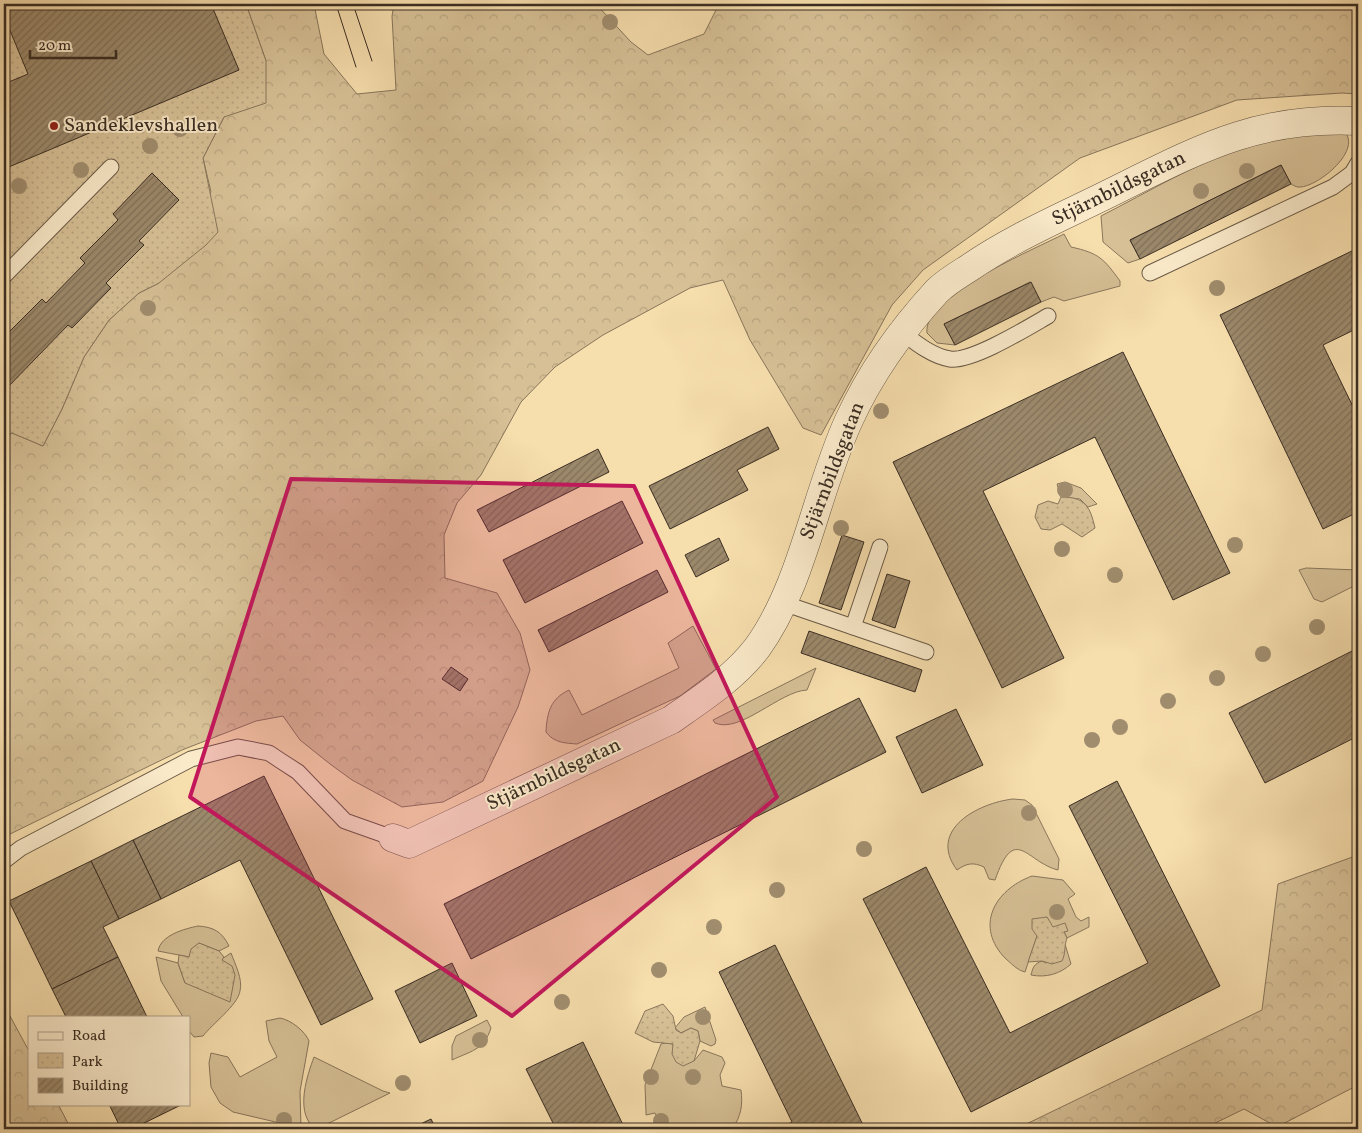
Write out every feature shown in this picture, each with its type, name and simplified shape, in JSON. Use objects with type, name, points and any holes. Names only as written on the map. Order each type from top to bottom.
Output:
[{"type":"street","name":"Stjärnbildsgatan","points":[[393,838],[408,844],[671,720],[709,694],[734,672],[756,648],[783,603],[848,421],[867,386],[903,333],[939,289],[999,248],[1190,153],[1230,137],[1262,128],[1310,120],[1358,121]]},
{"type":"lane","points":[[1150,274],[1333,186],[1352,173],[1358,163]]},
{"type":"lane","points":[[4,276],[111,167]]},
{"type":"lane","points":[[903,333],[922,346],[950,359],[984,351],[1048,316]]},
{"type":"lane","points":[[853,627],[880,547]]},
{"type":"lane","points":[[783,603],[926,652]]},
{"type":"lane","points":[[4,861],[20,848],[190,759],[238,747],[268,753],[298,772],[346,821],[393,838]]},
{"type":"highlighted area","points":[[291,479],[634,486],[777,797],[512,1016],[190,797]]},
{"type":"green space","points":[[4,4],[246,4],[266,61],[266,103],[224,117],[203,158],[218,232],[206,245],[159,283],[139,293],[109,320],[84,357],[62,409],[43,446],[12,433],[4,437]]},
{"type":"green space","points":[[246,4],[314,4],[324,54],[357,94],[396,90],[392,16],[394,4],[596,4],[631,42],[648,55],[704,34],[719,4],[1358,4],[1358,94],[1342,93],[1237,100],[1080,158],[923,270],[892,305],[821,435],[803,428],[750,340],[723,280],[690,288],[603,335],[555,367],[521,402],[481,475],[457,503],[444,535],[445,578],[497,593],[520,633],[530,670],[518,707],[483,781],[443,802],[402,807],[352,780],[330,764],[300,740],[283,716],[256,721],[182,750],[4,837],[4,437],[12,433],[43,446],[62,409],[84,357],[109,320],[139,293],[159,283],[211,192],[203,158],[224,117],[266,61]]},
{"type":"green space","points":[[1345,132],[1349,140],[1342,159],[1325,176],[1315,182],[1306,186],[1294,186],[1281,165],[1130,240],[1140,259],[1128,263],[1103,242],[1101,216],[1172,178],[1209,161],[1247,146],[1271,140]]},
{"type":"green space","points":[[1064,234],[1071,247],[1095,255],[1105,262],[1120,281],[1120,286],[1064,301],[1054,297],[1041,302],[1030,282],[944,324],[955,345],[937,343],[927,333],[930,319],[942,304],[961,289],[1007,262]]},
{"type":"green space","points":[[1065,482],[1081,488],[1097,504],[1088,507],[1080,499],[1061,497],[1057,484]]},
{"type":"green space","points":[[1061,497],[1076,499],[1085,504],[1091,514],[1095,528],[1082,537],[1062,524],[1050,530],[1041,529],[1035,517],[1038,505],[1048,501],[1058,504]]},
{"type":"green space","points":[[1306,568],[1358,570],[1358,584],[1322,602],[1314,599],[1299,570]]},
{"type":"green space","points":[[693,626],[716,669],[680,696],[577,744],[556,740],[546,732],[547,719],[551,707],[558,698],[569,690],[582,715],[679,668],[668,643]]},
{"type":"green space","points":[[816,668],[807,690],[785,697],[736,723],[725,725],[715,723],[713,720]]},
{"type":"green space","points":[[1013,799],[1025,800],[1032,805],[1059,859],[1058,870],[1047,866],[1022,851],[1015,850],[1009,853],[1002,863],[995,880],[989,879],[984,867],[977,864],[967,865],[957,870],[949,856],[948,843],[952,831],[961,821],[985,806]]},
{"type":"green space","points":[[1358,855],[1358,1085],[1277,1127],[1244,1109],[1203,1129],[1016,1129],[1262,1010],[1278,884]]},
{"type":"green space","points":[[1032,876],[1063,880],[1075,894],[1068,899],[1076,917],[1081,921],[1089,917],[1089,927],[1067,938],[1064,932],[1067,931],[1037,936],[1025,972],[1006,959],[996,947],[991,935],[990,922],[993,911],[1007,890]]},
{"type":"green space","points":[[1047,917],[1053,927],[1065,923],[1068,931],[1064,932],[1067,938],[1062,961],[1052,964],[1042,961],[1028,962],[1037,936],[1032,929],[1032,919]]},
{"type":"green space","points":[[198,926],[217,931],[229,946],[219,951],[199,943],[189,957],[158,951],[160,945],[168,937],[180,931]]},
{"type":"green space","points":[[199,943],[219,951],[224,957],[222,960],[232,966],[235,975],[230,1002],[185,983],[178,963],[179,955],[189,957],[191,949]]},
{"type":"green space","points":[[1065,944],[1071,964],[1052,974],[1042,976],[1031,975],[1037,963],[1042,961],[1046,963],[1064,952]]},
{"type":"green space","points":[[231,953],[241,986],[235,1002],[230,1008],[203,1036],[194,1037],[190,1032],[190,1016],[182,1016],[161,981],[156,957],[178,963],[185,983]]},
{"type":"green space","points":[[663,1004],[673,1016],[676,1030],[681,1033],[691,1028],[698,1031],[700,1041],[694,1061],[683,1066],[676,1062],[672,1054],[673,1044],[653,1042],[635,1033],[645,1011]]},
{"type":"green space","points":[[4,1005],[28,1049],[28,1106],[59,1106],[71,1129],[4,1129]]},
{"type":"green space","points":[[705,1007],[716,1040],[715,1044],[711,1046],[700,1041],[698,1031],[691,1028],[681,1033],[675,1028],[684,1017]]},
{"type":"green space","points":[[280,1018],[297,1026],[309,1041],[300,1091],[301,1128],[233,1112],[220,1103],[211,1087],[209,1063],[211,1053],[228,1057],[240,1077],[277,1057],[269,1041],[266,1021]]},
{"type":"green space","points":[[487,1020],[491,1028],[485,1041],[471,1052],[452,1060],[452,1046],[456,1036]]},
{"type":"green space","points":[[669,1042],[694,1061],[703,1050],[722,1057],[725,1063],[720,1075],[722,1086],[741,1090],[741,1111],[732,1129],[656,1129],[652,1125],[659,1121],[655,1113],[646,1115],[645,1085],[661,1044]]},
{"type":"green space","points":[[314,1057],[390,1093],[323,1126],[312,1126],[307,1119],[305,1111],[304,1092]]},
{"type":"building","name":"Sandeklevshallen","points":[[4,4],[211,4],[239,70],[4,169],[4,84],[28,74],[4,16]]},
{"type":"building","points":[[1281,165],[1291,184],[1140,259],[1130,240]]},
{"type":"building","points":[[152,173],[179,200],[139,241],[144,245],[106,283],[111,288],[72,328],[68,325],[4,391],[4,347],[6,345],[4,337],[42,299],[46,303],[85,263],[80,258],[118,220],[113,214]]},
{"type":"building","points":[[1358,248],[1358,328],[1323,345],[1358,417],[1358,512],[1323,529],[1220,315]]},
{"type":"building","points":[[1031,282],[1041,302],[955,345],[944,324]]},
{"type":"building","points":[[1123,352],[1230,573],[1173,600],[1095,437],[983,491],[1064,658],[1002,688],[893,462]]},
{"type":"building","points":[[768,427],[779,449],[737,470],[748,490],[670,529],[649,486]]},
{"type":"building","points":[[598,449],[609,472],[489,532],[477,510]]},
{"type":"building","points":[[622,501],[643,543],[525,603],[503,560]]},
{"type":"building","points":[[842,535],[864,542],[841,610],[819,603]]},
{"type":"building","points":[[719,538],[729,560],[696,577],[685,555]]},
{"type":"building","points":[[657,570],[668,592],[549,652],[538,630]]},
{"type":"building","points":[[887,574],[910,581],[895,628],[872,620]]},
{"type":"building","points":[[809,631],[922,670],[915,692],[801,653]]},
{"type":"building","points":[[1358,648],[1358,736],[1265,783],[1229,713]]},
{"type":"building","points":[[451,667],[468,679],[460,691],[442,679]]},
{"type":"building","points":[[859,698],[886,752],[471,959],[444,904]]},
{"type":"building","points":[[956,709],[983,765],[922,793],[896,737]]},
{"type":"building","points":[[264,776],[373,999],[321,1025],[240,860],[161,899],[133,840]]},
{"type":"building","points":[[1117,781],[1220,986],[971,1112],[863,899],[926,867],[1010,1033],[1148,963],[1069,806]]},
{"type":"building","points":[[133,840],[161,899],[119,919],[91,861]]},
{"type":"building","points":[[91,861],[119,919],[103,927],[118,957],[52,989],[9,901]]},
{"type":"building","points":[[775,945],[865,1129],[778,1129],[792,1122],[719,972]]},
{"type":"building","points":[[118,957],[147,1016],[66,1016],[52,989]]},
{"type":"building","points":[[452,963],[477,1016],[420,1043],[395,991]]},
{"type":"building","points":[[583,1042],[625,1129],[556,1129],[526,1069]]},
{"type":"building","points":[[110,1106],[179,1106],[132,1129],[121,1129]]},
{"type":"building","points":[[431,1119],[436,1129],[410,1129]]},
{"type":"building","points":[[1358,1121],[1358,1129],[1341,1129]]},
{"type":"tram line","points":[[336,4],[356,67]]},
{"type":"tram line","points":[[353,4],[372,61]]},
{"type":"place","name":"Sandeklevshallen","points":[[54,126]]}]
